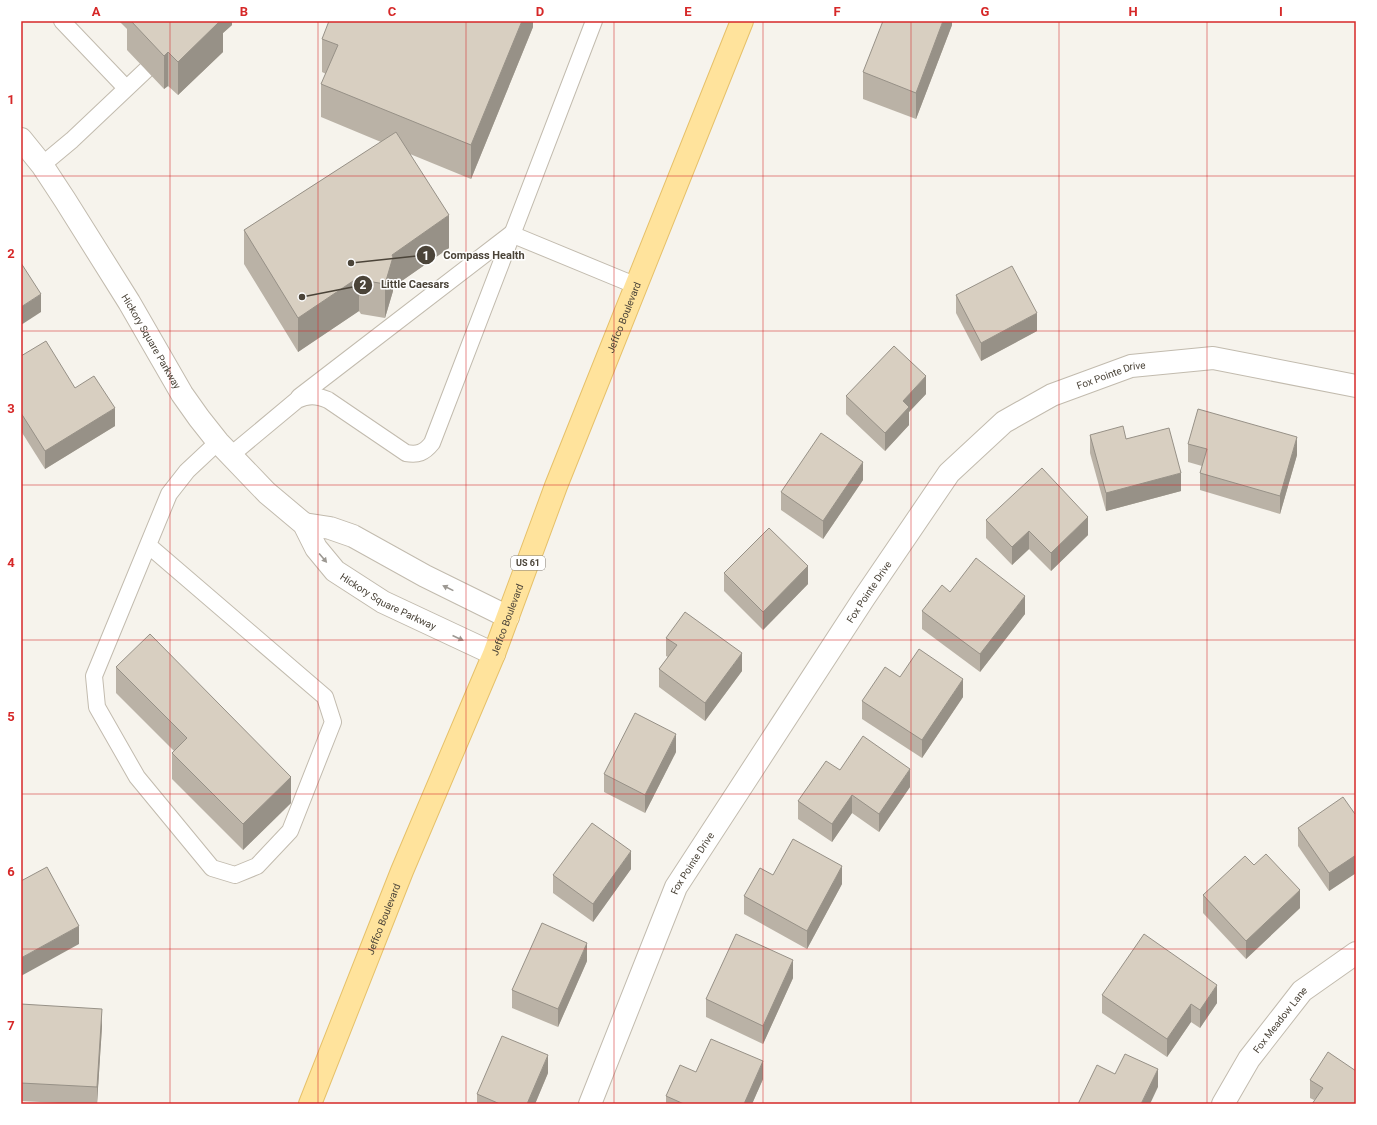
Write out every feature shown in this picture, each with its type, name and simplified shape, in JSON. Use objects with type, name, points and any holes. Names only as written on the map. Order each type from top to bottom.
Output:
[{"type":"main road","name":"Jeffco Boulevard","points":[[310,1104],[402,871],[494,654],[556,486],[742,21]]},
{"type":"street","name":"Hickory Square Parkway","points":[[21,139],[42,165],[129,302],[182,394],[224,448],[267,493],[304,524],[316,548],[335,571],[383,602],[494,654]]},
{"type":"street","name":"Fox Pointe Drive","points":[[590,1104],[676,887],[864,598],[949,473],[1004,422],[1052,395],[1131,366],[1213,358],[1356,386]]},
{"type":"street","points":[[304,524],[330,528],[353,536],[409,568],[508,617]]},
{"type":"street","name":"Fox Meadow Lane","points":[[1223,1104],[1249,1059],[1302,991],[1356,953]]},
{"type":"lane","points":[[62,21],[126,88]]},
{"type":"lane","points":[[296,400],[306,396],[319,396],[328,400],[406,453],[415,455],[426,451],[432,443],[594,21]]},
{"type":"lane","points":[[42,165],[72,140],[146,70]]},
{"type":"lane","points":[[511,234],[637,286]]},
{"type":"lane","points":[[148,544],[326,697],[333,722],[290,831],[258,866],[235,875],[212,868],[207,862],[137,777],[97,708],[94,676],[148,544],[169,494],[187,471],[296,400],[511,234]]},
{"type":"building","points":[[131,21],[220,21],[178,62],[168,52],[164,56]]},
{"type":"building","points":[[329,21],[522,21],[471,145],[321,84],[338,45],[322,39]]},
{"type":"building","points":[[883,21],[943,21],[916,93],[863,72]]},
{"type":"building","points":[[396,132],[449,215],[392,255],[393,257],[385,284],[361,280],[359,277],[298,318],[244,230]]},
{"type":"building","points":[[21,263],[41,294],[21,307]]},
{"type":"building","points":[[1012,266],[1037,313],[981,343],[956,295]]},
{"type":"building","points":[[46,341],[75,388],[94,376],[115,408],[45,451],[21,413],[21,356]]},
{"type":"building","points":[[894,346],[926,376],[903,401],[909,407],[885,433],[846,396]]},
{"type":"building","points":[[1198,409],[1297,437],[1280,496],[1200,473],[1207,449],[1188,444]]},
{"type":"building","points":[[1123,426],[1126,439],[1169,428],[1181,473],[1106,493],[1090,435]]},
{"type":"building","points":[[821,433],[863,462],[823,521],[781,492]]},
{"type":"building","points":[[1042,468],[1088,517],[1051,553],[1029,531],[1012,547],[986,520]]},
{"type":"building","points":[[769,528],[808,566],[763,612],[724,573]]},
{"type":"building","points":[[976,558],[1025,596],[980,654],[922,611],[942,585],[950,592]]},
{"type":"building","points":[[685,612],[742,653],[705,703],[659,669],[677,645],[666,638]]},
{"type":"building","points":[[150,634],[291,777],[243,824],[172,753],[187,738],[116,667]]},
{"type":"building","points":[[919,649],[963,679],[922,740],[862,701],[885,667],[900,677]]},
{"type":"building","points":[[635,713],[676,734],[645,795],[604,774]]},
{"type":"building","points":[[863,736],[910,769],[879,814],[852,795],[832,824],[798,801],[826,761],[840,770]]},
{"type":"building","points":[[1343,797],[1355,814],[1356,813],[1356,855],[1329,873],[1298,828]]},
{"type":"building","points":[[592,823],[631,851],[593,904],[553,875]]},
{"type":"building","points":[[793,839],[842,866],[807,931],[744,896],[760,868],[773,875]]},
{"type":"building","points":[[1266,854],[1300,890],[1246,941],[1203,895],[1245,856],[1254,865]]},
{"type":"building","points":[[47,867],[79,926],[21,958],[21,881]]},
{"type":"building","points":[[542,923],[587,943],[558,1009],[512,990]]},
{"type":"building","points":[[736,934],[793,960],[763,1026],[706,999]]},
{"type":"building","points":[[1144,934],[1217,985],[1200,1010],[1191,1004],[1167,1039],[1102,995]]},
{"type":"building","points":[[21,1004],[102,1009],[97,1087],[21,1083]]},
{"type":"building","points":[[502,1036],[548,1055],[527,1104],[500,1104],[477,1094]]},
{"type":"building","points":[[711,1039],[763,1061],[744,1104],[684,1104],[666,1096],[680,1065],[696,1072]]},
{"type":"building","points":[[1328,1052],[1356,1071],[1356,1104],[1312,1104],[1323,1088],[1310,1080]]},
{"type":"building","points":[[1125,1054],[1158,1069],[1141,1104],[1078,1104],[1097,1065],[1115,1074]]},
{"type":"place","name":"Compass Health","points":[[351,263]]},
{"type":"place","name":"Little Caesars","points":[[302,297]]}]
